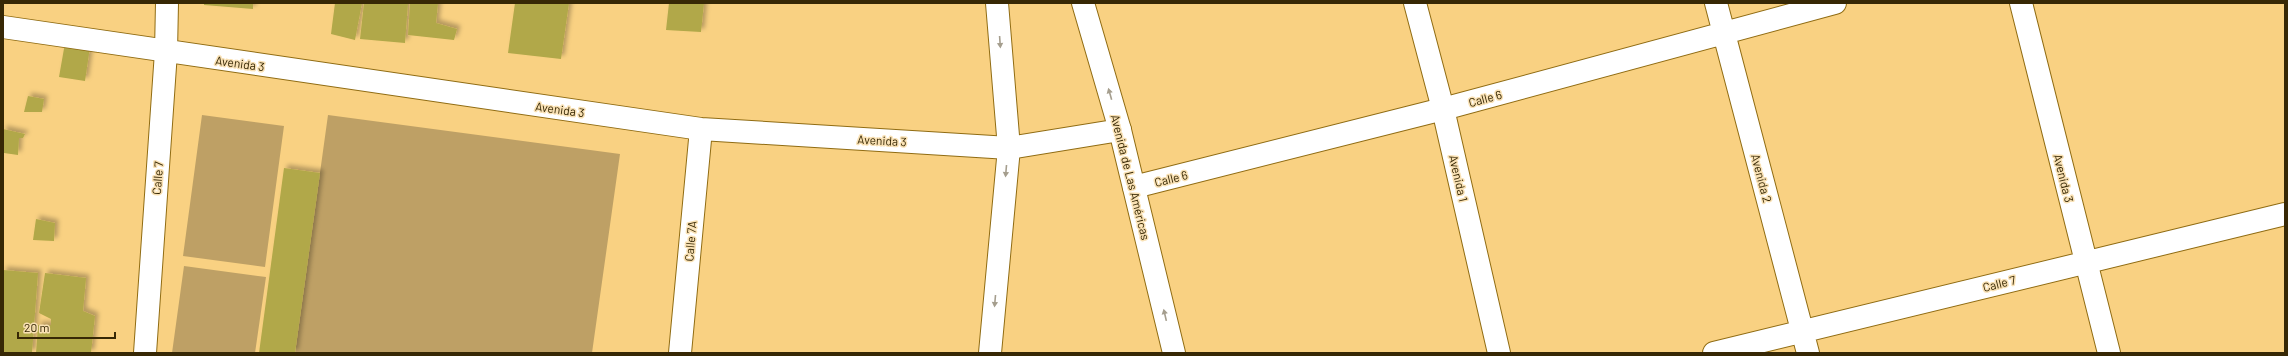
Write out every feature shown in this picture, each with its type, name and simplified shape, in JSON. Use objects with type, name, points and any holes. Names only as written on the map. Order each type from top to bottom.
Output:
[{"type":"street","name":"Calle 7","points":[[145,353],[166,52],[167,3]]},
{"type":"street","points":[[990,353],[1008,148],[997,3]]},
{"type":"street","name":"Avenida de Las Américas","points":[[1083,3],[1120,130],[1174,353]]},
{"type":"street","name":"Avenida 1","points":[[1415,3],[1443,109],[1499,353]]},
{"type":"street","name":"Avenida 2","points":[[1716,3],[1805,343]]},
{"type":"street","name":"Calle 6","points":[[1134,187],[1443,109],[1835,3]]},
{"type":"street","name":"Avenida 3","points":[[2021,3],[2084,261],[2109,353]]},
{"type":"street","name":"Avenida 3","points":[[3,27],[700,129],[1008,148],[1120,130]]},
{"type":"street","name":"Calle 7A","points":[[680,353],[700,129]]},
{"type":"street","name":"Calle 7","points":[[1714,353],[1805,343],[2084,261],[2285,214]]},
{"type":"shaded area","points":[[202,115],[284,126],[265,267],[183,256]]},
{"type":"shaded area","points":[[328,115],[620,154],[592,353],[295,353]]},
{"type":"shaded area","points":[[184,266],[266,277],[255,353],[172,353]]},
{"type":"building","points":[[204,3],[253,3],[253,9],[204,5]]},
{"type":"building","points":[[335,3],[362,3],[355,40],[331,34]]},
{"type":"building","points":[[364,3],[408,3],[405,43],[360,39]]},
{"type":"building","points":[[410,3],[438,3],[436,23],[457,29],[454,40],[408,35]]},
{"type":"building","points":[[515,3],[569,3],[561,59],[508,53]]},
{"type":"building","points":[[669,3],[704,3],[701,32],[666,30]]},
{"type":"building","points":[[65,43],[90,47],[85,81],[59,77]]},
{"type":"building","points":[[28,96],[44,99],[42,112],[24,112]]},
{"type":"building","points":[[3,129],[25,134],[23,138],[19,138],[18,155],[4,153]]},
{"type":"building","points":[[284,168],[320,173],[295,353],[259,353]]},
{"type":"building","points":[[36,219],[55,223],[54,241],[33,240]]},
{"type":"building","points":[[3,270],[38,273],[32,353],[3,353]]},
{"type":"building","points":[[45,273],[86,278],[83,311],[95,316],[91,353],[36,353],[38,325],[51,325],[51,319],[39,313]]}]
